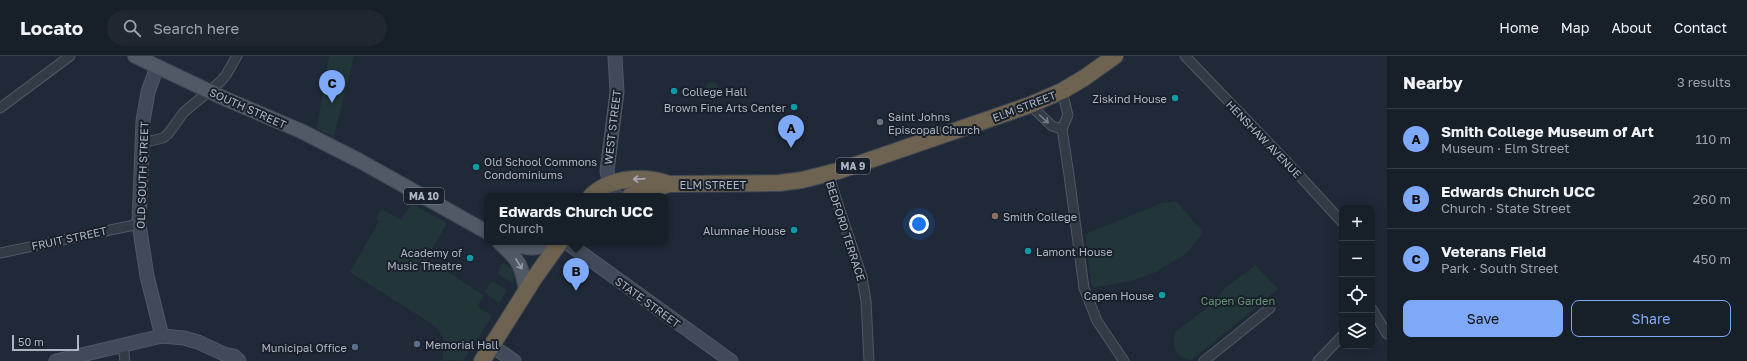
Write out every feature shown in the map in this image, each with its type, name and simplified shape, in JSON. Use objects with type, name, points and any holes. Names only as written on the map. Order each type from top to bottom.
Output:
[{"type":"highway","name":"ELM STREET","points":[[640,193],[669,184],[779,183],[828,174],[1030,105],[1062,91],[1084,78],[1114,56]]},
{"type":"highway","name":"ELM STREET","points":[[613,190],[627,180],[655,179],[669,184]]},
{"type":"highway","name":"MA 9","points":[[602,193],[613,190]]},
{"type":"highway","points":[[482,361],[526,291],[558,245]]},
{"type":"main road","name":"SOUTH STREET","points":[[135,56],[228,100],[319,140],[360,161],[484,230]]},
{"type":"main road","name":"WEST STREET","points":[[613,190],[607,171],[617,92],[615,56]]},
{"type":"main road","name":"OLD SOUTH STREET","points":[[157,67],[146,105],[142,143],[139,224],[147,276],[162,336]]},
{"type":"main road","points":[[502,245],[516,258],[522,268],[526,291]]},
{"type":"main road","points":[[517,245],[536,248],[546,245]]},
{"type":"main road","name":"STATE STREET","points":[[570,245],[731,361]]},
{"type":"main road","points":[[56,361],[162,336],[184,338],[198,342],[226,358],[234,356],[239,361]]},
{"type":"main road","points":[[492,346],[514,361]]},
{"type":"street","points":[[0,108],[70,56]]},
{"type":"street","points":[[142,143],[163,138],[168,134],[184,112],[220,82],[237,56]]},
{"type":"street","name":"HENSHAW AVENUE","points":[[1185,56],[1339,219]]},
{"type":"street","points":[[1062,91],[1068,115],[1062,130],[1084,288],[1097,321],[1124,361]]},
{"type":"street","points":[[1030,105],[1052,126],[1062,130]]},
{"type":"street","name":"BEDFORD TERRACE","points":[[828,174],[862,277],[866,301],[869,361]]},
{"type":"street","name":"FRUIT STREET","points":[[0,253],[139,224]]},
{"type":"street","points":[[1204,361],[1270,308]]},
{"type":"street","points":[[1374,313],[1387,334]]},
{"type":"street","points":[[1318,361],[1339,339]]},
{"type":"street","points":[[123,346],[125,361]]},
{"type":"green space","points":[[329,56],[354,56],[334,137],[317,128]]},
{"type":"green space","points":[[710,82],[714,82],[718,88],[714,94],[710,94],[706,90],[706,86]]},
{"type":"green space","points":[[1176,201],[1201,230],[1202,234],[1186,254],[1156,272],[1131,281],[1093,288],[1091,283],[1085,234],[1162,203]]},
{"type":"green space","points":[[412,204],[447,223],[427,258],[484,296],[477,306],[492,316],[463,361],[441,361],[443,357],[443,338],[435,326],[350,272],[379,221],[376,218],[382,209],[401,220]]},
{"type":"green space","points":[[503,263],[514,270],[515,277],[512,283],[499,275],[499,269]]},
{"type":"green space","name":"Capen Garden","points":[[1255,265],[1278,289],[1192,360],[1178,354],[1174,344],[1174,333],[1211,305],[1225,288]]},
{"type":"green space","points":[[494,282],[507,290],[499,303],[484,292],[490,283]]},
{"type":"place","name":"College Hall","points":[[674,91]]},
{"type":"place","name":"Ziskind House","points":[[1175,98]]},
{"type":"place","name":"Veterans Field","points":[[332,103]]},
{"type":"place","name":"Brown Fine Arts Center","points":[[794,107]]},
{"type":"place","name":"Saint Johns Episcopal Church","points":[[880,122]]},
{"type":"place","name":"Smith College Museum of Art","points":[[791,148]]},
{"type":"place","name":"Old School Commons Condominiums","points":[[476,167]]},
{"type":"place","name":"Smith College","points":[[995,216]]},
{"type":"place","name":"Alumnae House","points":[[794,230]]},
{"type":"place","name":"Lamont House","points":[[1028,251]]},
{"type":"place","name":"Academy of Music Theatre","points":[[470,258]]},
{"type":"place","name":"Edwards Church UCC","points":[[576,291]]},
{"type":"place","name":"Capen House","points":[[1162,295]]},
{"type":"place","name":"Memorial Hall","points":[[417,344]]},
{"type":"place","name":"Municipal Office","points":[[355,347]]}]
